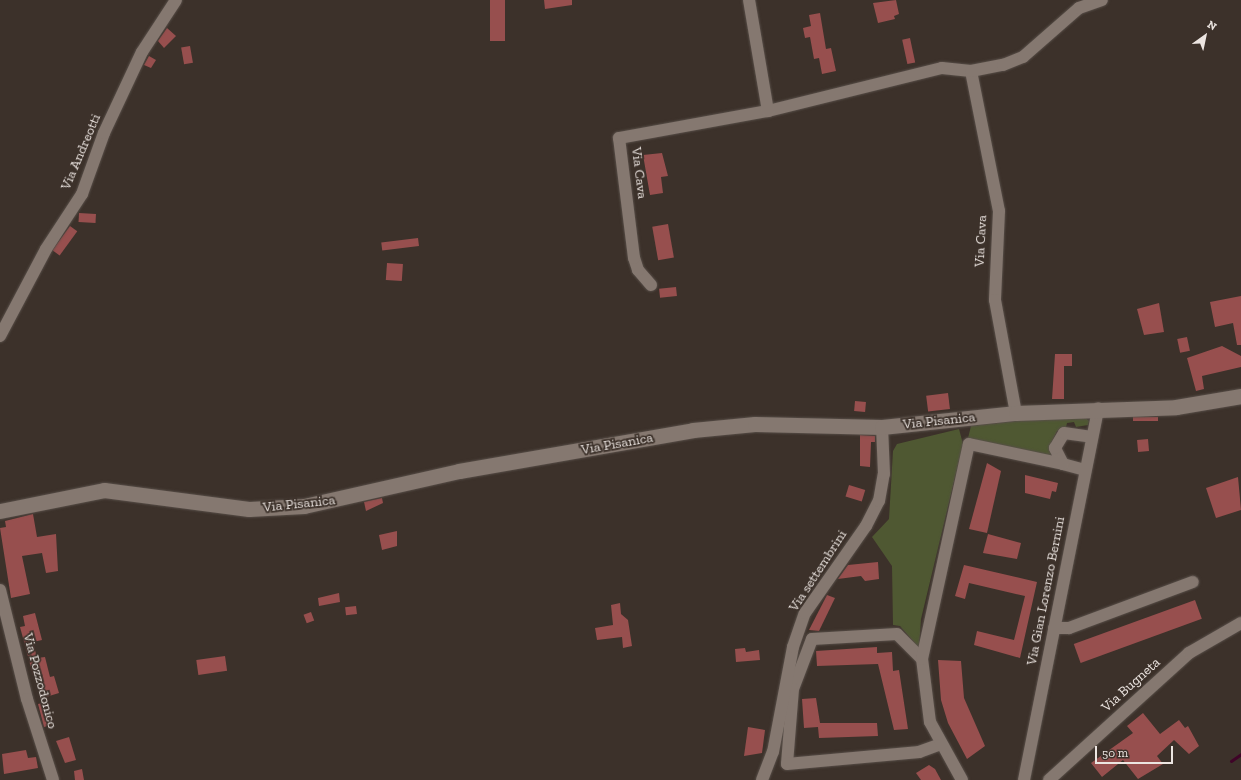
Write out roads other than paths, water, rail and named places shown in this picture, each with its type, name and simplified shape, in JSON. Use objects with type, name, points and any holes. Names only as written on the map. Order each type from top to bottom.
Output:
[{"type":"street","name":"Via Andreotti","points":[[0,336],[46,249],[82,194],[104,133],[142,52],[176,0]]},
{"type":"street","points":[[749,0],[768,112]]},
{"type":"street","name":"Via Cava","points":[[651,284],[638,270],[634,258],[619,138],[768,112],[942,68],[971,71],[1023,58],[1079,8],[1102,0]]},
{"type":"street","name":"Via Cava","points":[[971,71],[999,211],[995,300],[1016,413]]},
{"type":"street","name":"Via Pisanica","points":[[0,511],[111,490],[249,508],[304,506],[459,471],[693,430],[755,424],[882,427],[1016,413],[1098,408],[1176,407],[1241,396]]},
{"type":"street","name":"Via Gian Lorenzo Bernini","points":[[1024,780],[1098,408]]},
{"type":"street","name":"Via settembrini","points":[[762,780],[773,752],[793,647],[805,613],[866,526],[879,501],[884,474],[882,427]]},
{"type":"street","points":[[1063,464],[1055,448],[1059,436],[1070,432],[1092,437]]},
{"type":"street","points":[[962,780],[930,722],[922,659],[969,444],[1085,470]]},
{"type":"street","points":[[1054,628],[1069,628],[1193,582]]},
{"type":"street","name":"Via Pozzodonico","points":[[0,590],[27,699],[53,780]]},
{"type":"street","name":"Via Bugneta","points":[[1049,780],[1189,653],[1241,623]]},
{"type":"street","points":[[922,659],[897,634],[812,639],[793,689],[787,764],[919,752],[941,744]]},
{"type":"waterway","points":[[1231,761],[1241,754]]}]
